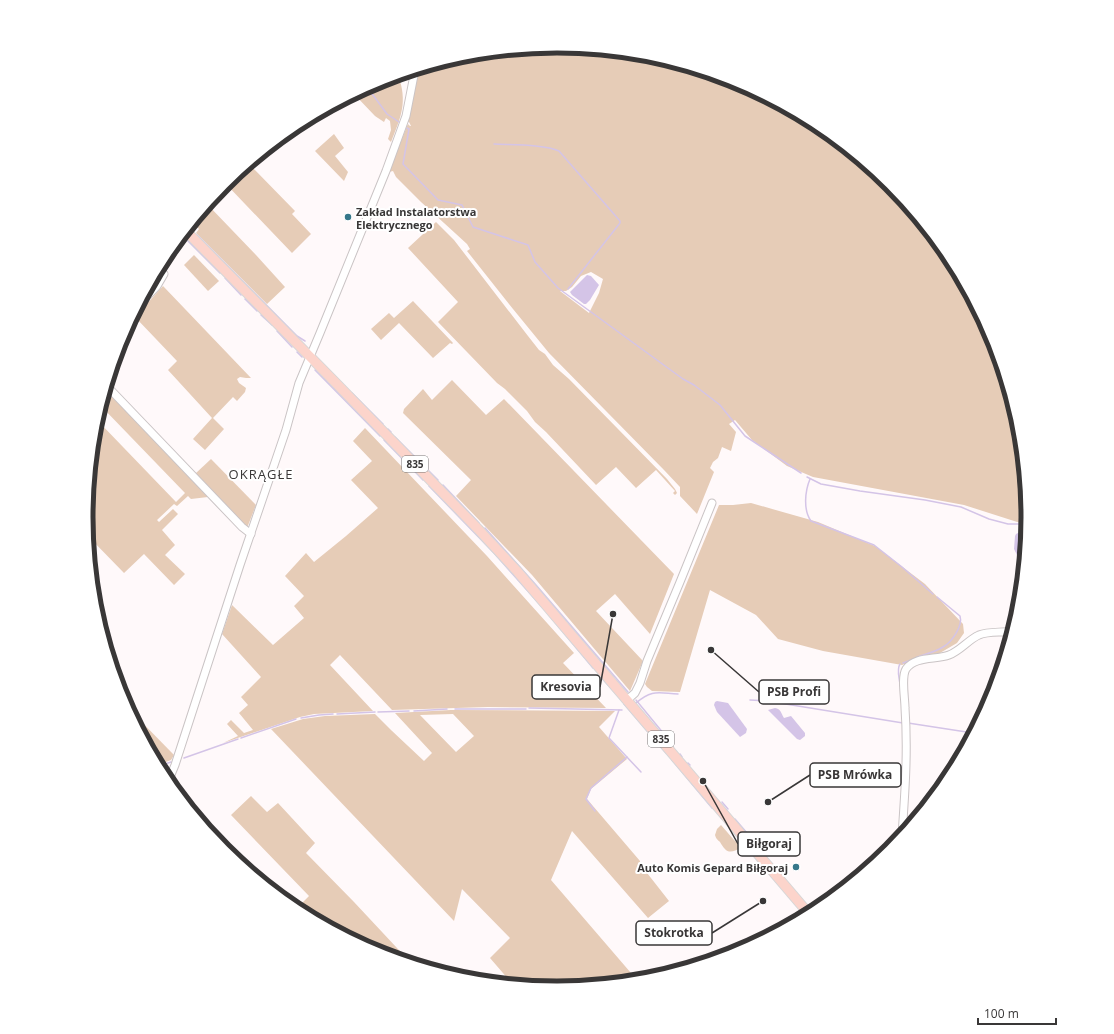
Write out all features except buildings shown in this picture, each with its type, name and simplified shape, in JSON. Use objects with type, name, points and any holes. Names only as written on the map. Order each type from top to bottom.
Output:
[{"type":"main road","name":"835","points":[[189,234],[506,559],[805,909]]},
{"type":"street","points":[[171,775],[286,430],[299,383],[386,171],[408,108],[414,76]]},
{"type":"street","points":[[151,293],[158,286],[164,274]]},
{"type":"street","points":[[111,390],[242,528],[251,534]]},
{"type":"street","points":[[630,703],[640,683],[647,661],[712,503]]},
{"type":"street","points":[[903,827],[906,773],[905,670],[909,666],[922,660],[949,655],[980,635],[1006,632]]},
{"type":"shaded area","points":[[557,53],[618,57],[677,69],[735,88],[789,115],[815,131],[863,168],[906,211],[943,259],[959,285],[986,339],[1005,397],[1017,456],[1020,487],[1021,523],[964,505],[813,477],[787,466],[752,440],[735,420],[729,424],[736,432],[731,451],[722,447],[718,458],[713,462],[710,468],[714,472],[697,514],[680,496],[680,487],[549,353],[467,251],[470,249],[467,244],[421,202],[396,177],[393,171],[389,172],[407,126],[408,124],[411,126],[409,122],[406,121],[417,75],[466,62],[496,57]],"holes":[[[591,272],[603,279],[599,293],[589,313],[560,291],[566,291],[572,287],[581,276]]]},
{"type":"shaded area","points":[[400,81],[403,93],[402,109],[398,125],[391,142],[388,139],[391,130],[390,121],[386,118],[384,122],[375,116],[358,98],[379,88]]},
{"type":"shaded area","points":[[334,134],[344,148],[335,156],[348,172],[344,181],[315,151]]},
{"type":"shaded area","points":[[252,167],[295,211],[292,214],[311,234],[292,253],[230,188]]},
{"type":"shaded area","points":[[211,208],[285,287],[267,304],[196,233],[199,229],[197,227],[193,230]]},
{"type":"shaded area","points":[[436,222],[454,240],[539,350],[545,354],[553,365],[569,379],[667,479],[677,493],[675,495],[673,493],[675,491],[656,470],[636,488],[616,467],[596,485],[535,422],[527,411],[497,383],[438,322],[458,302],[408,248]]},
{"type":"shaded area","points":[[194,255],[219,281],[208,291],[184,265]]},
{"type":"shaded area","points":[[587,275],[591,276],[599,285],[590,300],[584,304],[570,292]]},
{"type":"shaded area","points":[[163,286],[251,378],[240,377],[237,379],[239,383],[246,388],[245,392],[237,401],[233,397],[213,418],[224,429],[205,450],[193,439],[212,418],[168,370],[177,361],[137,320],[143,308]]},
{"type":"shaded area","points":[[413,301],[453,343],[450,343],[433,358],[399,323],[381,340],[371,329],[389,313],[394,318]]},
{"type":"shaded area","points":[[452,380],[486,415],[504,399],[674,574],[650,634],[615,594],[596,611],[643,661],[630,691],[532,575],[456,496],[471,480],[403,413],[404,409],[423,389],[432,400]]},
{"type":"shaded area","points":[[110,393],[208,497],[191,499],[188,496],[177,506],[174,504],[157,520],[159,522],[173,509],[178,514],[162,530],[175,545],[165,555],[185,574],[174,585],[144,554],[124,573],[94,542],[94,487],[102,425],[176,502],[185,493],[106,411]]},
{"type":"shaded area","points":[[365,428],[487,556],[574,653],[563,663],[606,708],[488,707],[392,710],[340,655],[330,665],[373,711],[314,714],[300,717],[223,743],[238,736],[227,724],[231,720],[244,733],[253,730],[239,713],[248,705],[241,697],[261,677],[222,634],[232,605],[273,645],[304,618],[294,606],[304,596],[285,576],[306,553],[314,562],[378,508],[351,480],[372,461],[353,441]]},
{"type":"shaded area","points":[[211,459],[256,505],[247,528],[195,474]]},
{"type":"shaded area","points":[[751,503],[818,522],[875,546],[925,584],[963,624],[964,633],[957,643],[940,653],[926,656],[902,665],[823,651],[778,639],[756,615],[710,590],[680,692],[652,691],[645,684],[719,505]]},
{"type":"shaded area","points":[[1020,532],[1019,554],[1017,555],[1014,549],[1016,534]]},
{"type":"shaded area","points":[[717,701],[728,703],[747,729],[746,733],[740,737],[717,712],[714,705]]},
{"type":"shaded area","points":[[775,708],[780,710],[784,718],[791,716],[805,733],[805,736],[800,740],[797,739],[768,710]]},
{"type":"shaded area","points":[[451,710],[615,711],[599,727],[627,759],[591,789],[587,799],[640,861],[640,864],[669,901],[648,918],[572,831],[551,880],[632,975],[587,980],[557,981],[507,978],[490,958],[510,938],[462,889],[454,921],[271,729],[303,719],[325,716],[375,714],[424,761],[432,753],[395,713]],"holes":[[[453,714],[474,736],[456,752],[420,715]]]},
{"type":"shaded area","points":[[140,721],[174,755],[171,760],[164,763]]},
{"type":"shaded area","points":[[251,796],[267,812],[278,803],[315,843],[306,853],[403,954],[379,946],[352,933],[301,904],[309,896],[231,815]]},
{"type":"shaded area","points":[[721,825],[742,847],[731,852],[724,848],[715,835],[717,829]]},
{"type":"waterway","points":[[369,93],[373,95],[387,114],[399,122]]},
{"type":"waterway","points":[[407,128],[409,129],[403,164],[438,200],[462,205],[473,227],[528,245],[535,262],[558,288],[683,379],[694,385],[720,405],[745,436],[801,473]]},
{"type":"waterway","points":[[494,144],[536,146],[559,151],[620,221],[620,223],[568,289]]},
{"type":"waterway","points":[[197,235],[297,336],[305,341]]},
{"type":"waterway","points":[[188,241],[220,273]]},
{"type":"waterway","points":[[225,278],[241,295]]},
{"type":"waterway","points":[[245,299],[257,311]]},
{"type":"waterway","points":[[261,315],[272,325]]},
{"type":"waterway","points":[[277,331],[292,347]]},
{"type":"waterway","points":[[297,352],[302,357]]},
{"type":"waterway","points":[[315,370],[380,436]]},
{"type":"waterway","points":[[352,393],[383,424]]},
{"type":"waterway","points":[[388,429],[391,432]]},
{"type":"waterway","points":[[395,437],[418,460]]},
{"type":"waterway","points":[[384,440],[423,480]]},
{"type":"waterway","points":[[423,465],[438,480]]},
{"type":"waterway","points":[[807,477],[821,484],[961,507],[989,519],[1008,524],[1021,524]]},
{"type":"waterway","points":[[810,479],[807,489],[806,506],[808,517],[811,521],[874,545],[933,594]]},
{"type":"waterway","points":[[443,485],[479,523]]},
{"type":"waterway","points":[[429,486],[494,553],[542,607]]},
{"type":"waterway","points":[[485,528],[628,692]]},
{"type":"waterway","points":[[917,657],[946,645],[953,638],[960,624],[960,616],[937,597]]},
{"type":"waterway","points":[[548,614],[593,668]]},
{"type":"waterway","points":[[903,663],[911,660]]},
{"type":"waterway","points":[[900,664],[898,672],[900,686]]},
{"type":"waterway","points":[[599,675],[617,695]]},
{"type":"waterway","points":[[636,703],[651,694],[678,694]]},
{"type":"waterway","points":[[636,700],[673,745]]},
{"type":"waterway","points":[[750,700],[767,701],[903,723]]},
{"type":"waterway","points":[[624,704],[666,753]]},
{"type":"waterway","points":[[529,708],[622,710]]},
{"type":"waterway","points":[[414,711],[447,709]]},
{"type":"waterway","points":[[455,709],[526,709]]},
{"type":"waterway","points":[[619,710],[609,738],[641,772]]},
{"type":"waterway","points":[[378,712],[409,711]]},
{"type":"waterway","points":[[337,714],[375,712]]},
{"type":"waterway","points":[[301,718],[333,714]]},
{"type":"waterway","points":[[241,738],[296,719]]},
{"type":"waterway","points":[[908,723],[968,732]]},
{"type":"waterway","points":[[184,758],[238,739]]},
{"type":"waterway","points":[[595,811],[586,799],[591,788],[627,757]]},
{"type":"waterway","points":[[672,760],[712,808]]},
{"type":"waterway","points":[[164,764],[171,762]]},
{"type":"waterway","points":[[722,802],[728,809]]},
{"type":"waterway","points":[[735,819],[747,833]]},
{"type":"place","name":"Zakład Instalatorstwa Elektrycznego","points":[[348,217]]},
{"type":"place","name":"Kresovia","points":[[613,614]]},
{"type":"place","name":"PSB Profi","points":[[711,650]]},
{"type":"place","name":"Biłgoraj","points":[[703,781]]},
{"type":"place","name":"PSB Mrówka","points":[[768,802]]},
{"type":"place","name":"Auto Komis Gepard Biłgoraj","points":[[796,867]]},
{"type":"place","name":"Stokrotka","points":[[763,901]]},
{"type":"district","name":"OKRĄGŁE","points":[[261,474]]}]
